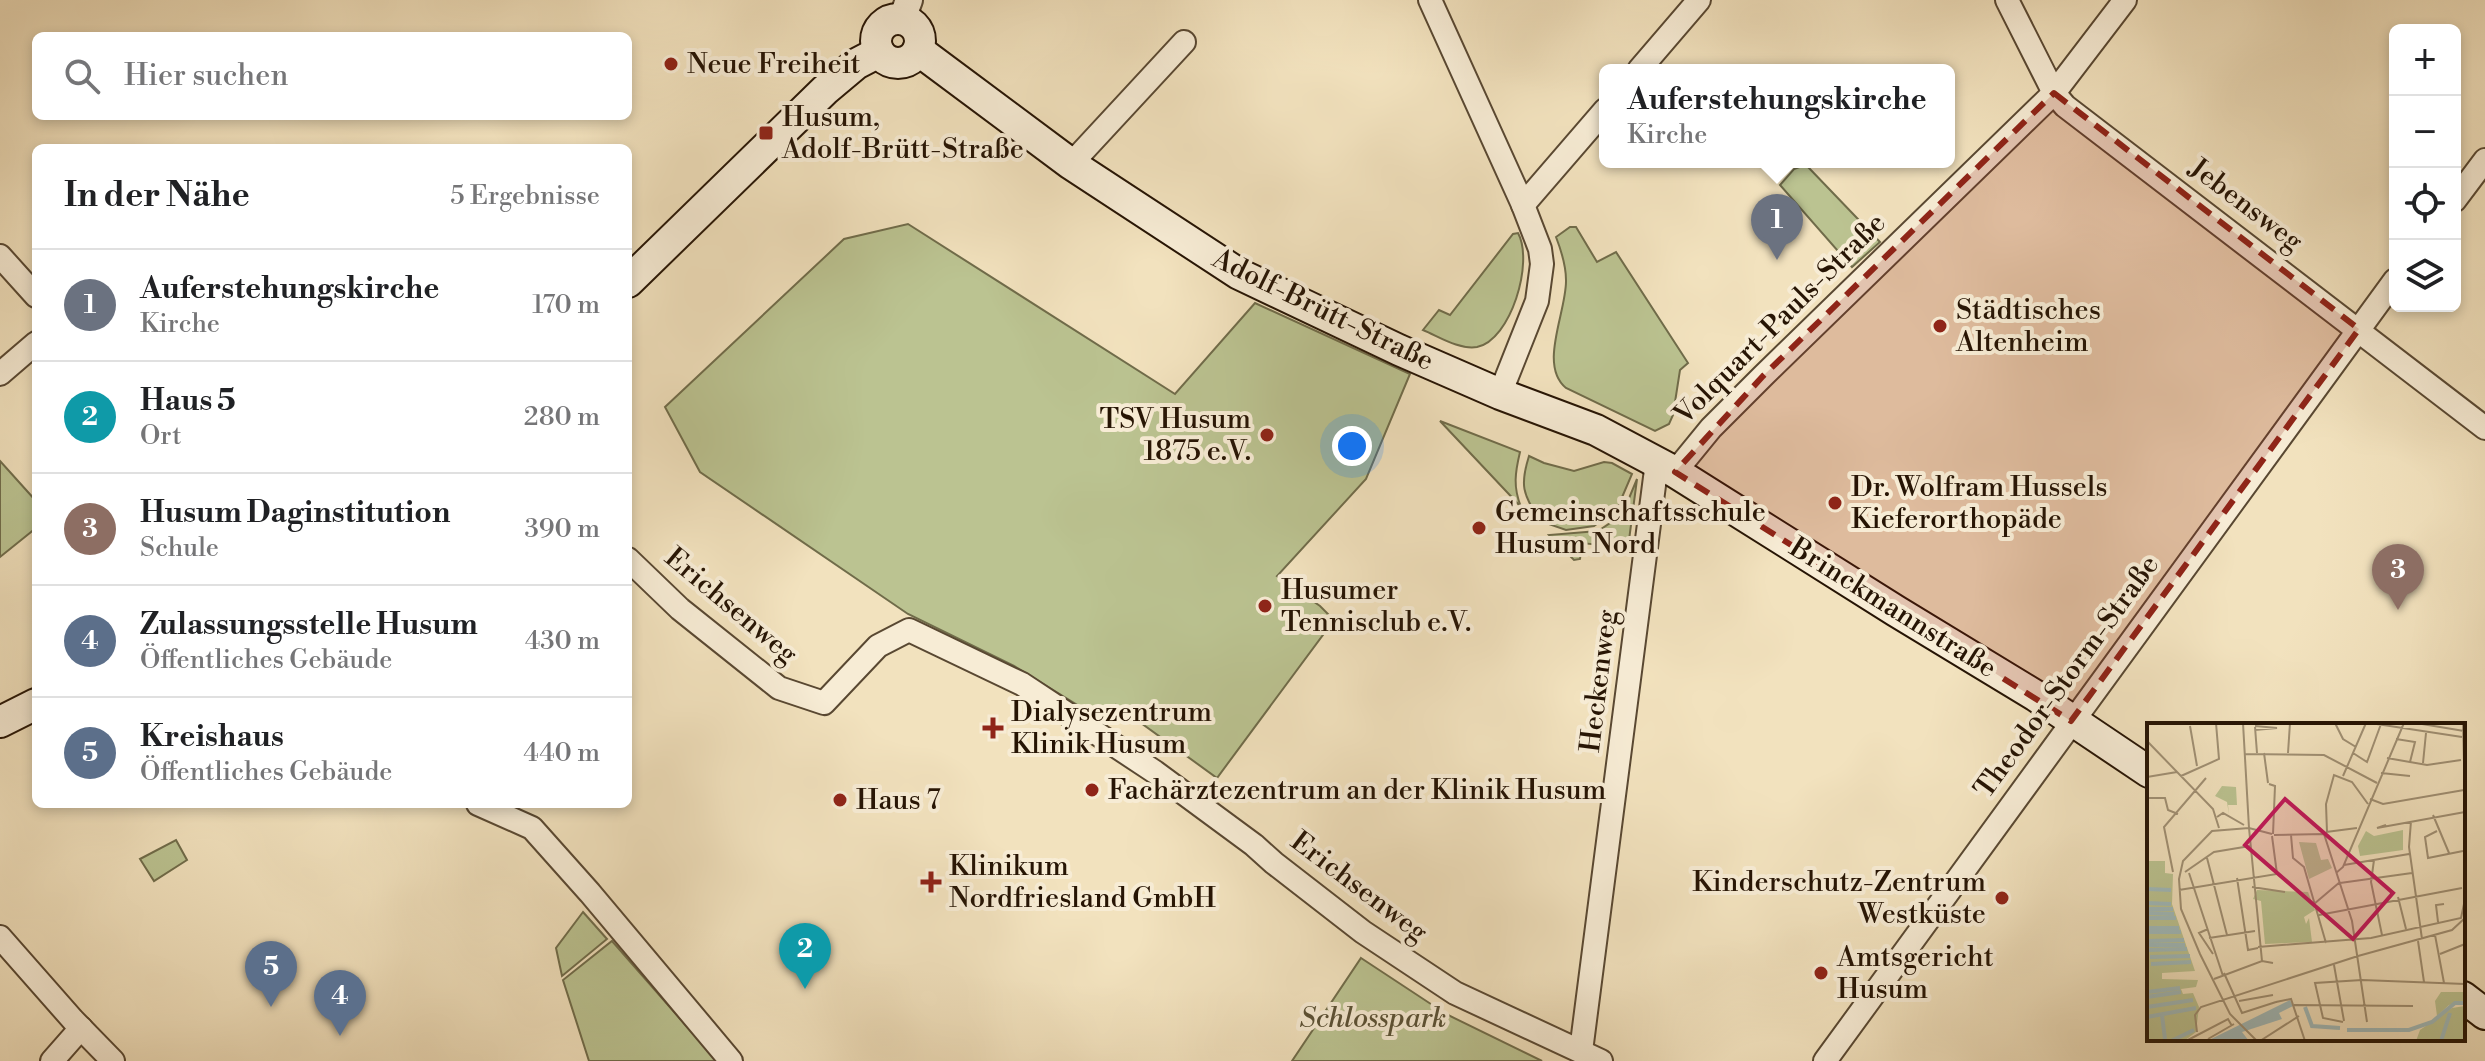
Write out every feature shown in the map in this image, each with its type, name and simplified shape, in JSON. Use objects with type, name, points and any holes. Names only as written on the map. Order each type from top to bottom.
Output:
[{"type":"main road","name":"Adolf-Brütt-Straße","points":[[879,52],[875,42],[877,31],[906,9],[918,32],[918,50],[1071,164],[1239,274],[1500,394]]},
{"type":"main road","points":[[632,278],[825,90],[856,64],[879,52],[894,63],[904,62],[918,50]]},
{"type":"main road","name":"Brinckmannstraße","points":[[1500,394],[1596,430],[1666,467],[2036,696],[2147,771]]},
{"type":"main road","points":[[0,722],[32,706]]},
{"type":"main road","points":[[2465,999],[2485,1014]]},
{"type":"street","points":[[1430,0],[1540,249],[1541,281],[1537,301],[1500,394]]},
{"type":"street","points":[[1644,64],[1699,0]]},
{"type":"street","name":"Jebensweg","points":[[2007,0],[2054,93],[2065,106],[2485,428]]},
{"type":"street","name":"Volquart-Pauls-Straße","points":[[1666,467],[1711,428],[1857,282],[2054,93],[2125,0]]},
{"type":"street","points":[[1071,164],[1184,42]]},
{"type":"street","points":[[1523,205],[1599,117]]},
{"type":"street","points":[[2461,192],[2485,160]]},
{"type":"street","points":[[0,256],[32,292]]},
{"type":"street","name":"Theodor-Storm-Straße","points":[[1825,1061],[2389,288]]},
{"type":"street","points":[[0,374],[32,346]]},
{"type":"street","name":"Heckenweg","points":[[1591,1056],[1666,467]]},
{"type":"street","name":"Erichsenweg","points":[[632,563],[680,609],[779,688],[824,703],[878,646],[909,630],[1022,684],[1195,800],[1363,932],[1455,993],[1591,1056]]},
{"type":"street","points":[[487,808],[532,828],[731,1061]]},
{"type":"street","points":[[0,937],[113,1061]]},
{"type":"street","points":[[52,1061],[81,1028]]},
{"type":"highlighted area","points":[[2054,93],[2359,329],[2071,721],[1675,472],[1763,376]]},
{"type":"green space","points":[[1809,168],[1880,242],[1852,267],[1780,185],[1794,169]]},
{"type":"green space","points":[[908,224],[1175,394],[1255,303],[1410,374],[1366,479],[1277,576],[1320,606],[1334,620],[1217,778],[1116,705],[1105,722],[1014,666],[908,614],[700,472],[665,407],[844,239]]},
{"type":"green space","points":[[1570,227],[1576,227],[1597,262],[1616,252],[1688,363],[1680,370],[1669,424],[1655,431],[1566,388],[1558,378],[1554,352],[1566,280],[1556,237]]},
{"type":"green space","points":[[1518,233],[1522,246],[1521,280],[1509,316],[1500,330],[1489,341],[1470,347],[1456,345],[1423,330],[1439,310],[1450,315],[1513,234]]},
{"type":"green space","points":[[1440,421],[1520,452],[1516,480],[1521,507]]},
{"type":"green space","points":[[1529,456],[1574,471],[1604,462],[1612,463],[1632,474],[1617,509],[1594,526],[1566,530],[1540,521],[1530,504],[1524,484]]},
{"type":"green space","points":[[0,461],[32,497],[32,531],[0,557]]},
{"type":"green space","points":[[1637,479],[1628,548],[1582,543],[1580,559],[1574,560],[1549,535],[1598,531],[1622,515]]},
{"type":"green space","points":[[176,840],[187,860],[154,881],[140,859]]},
{"type":"green space","points":[[583,912],[607,939],[562,976],[556,948]]},
{"type":"green space","points":[[612,941],[717,1061],[589,1061],[563,980]]},
{"type":"green space","name":"Schlosspark","points":[[1361,958],[1446,1014],[1542,1061],[1292,1061]]},
{"type":"place","name":"Neue Freiheit","points":[[671,64]]},
{"type":"place","name":"Husum, Adolf-Brütt-Straße","points":[[766,133]]},
{"type":"place","name":"Auferstehungskirche","points":[[1777,260]]},
{"type":"place","name":"Städtisches Altenheim","points":[[1940,326]]},
{"type":"place","name":"TSV Husum 1875 e.V.","points":[[1267,435]]},
{"type":"place","name":"Dr. Wolfram Hussels Kieferorthopäde","points":[[1835,503]]},
{"type":"place","name":"Gemeinschaftsschule Husum Nord","points":[[1479,528]]},
{"type":"place","name":"Husumer Tennisclub e.V.","points":[[1265,606]]},
{"type":"place","name":"Husum Daginstitution","points":[[2398,610]]},
{"type":"place","name":"Dialysezentrum Klinik Husum","points":[[993,728]]},
{"type":"place","name":"Fachärztezentrum an der Klinik Husum","points":[[1092,790]]},
{"type":"place","name":"Haus 7","points":[[840,800]]},
{"type":"place","name":"Klinikum Nordfriesland GmbH","points":[[931,882]]},
{"type":"place","name":"Kinderschutz-Zentrum Westküste","points":[[2002,898]]},
{"type":"place","name":"Amtsgericht Husum","points":[[1821,973]]},
{"type":"place","name":"Haus 5","points":[[805,989]]},
{"type":"place","name":"Kreishaus","points":[[271,1007]]},
{"type":"place","name":"Zulassungsstelle Husum","points":[[340,1036]]}]
